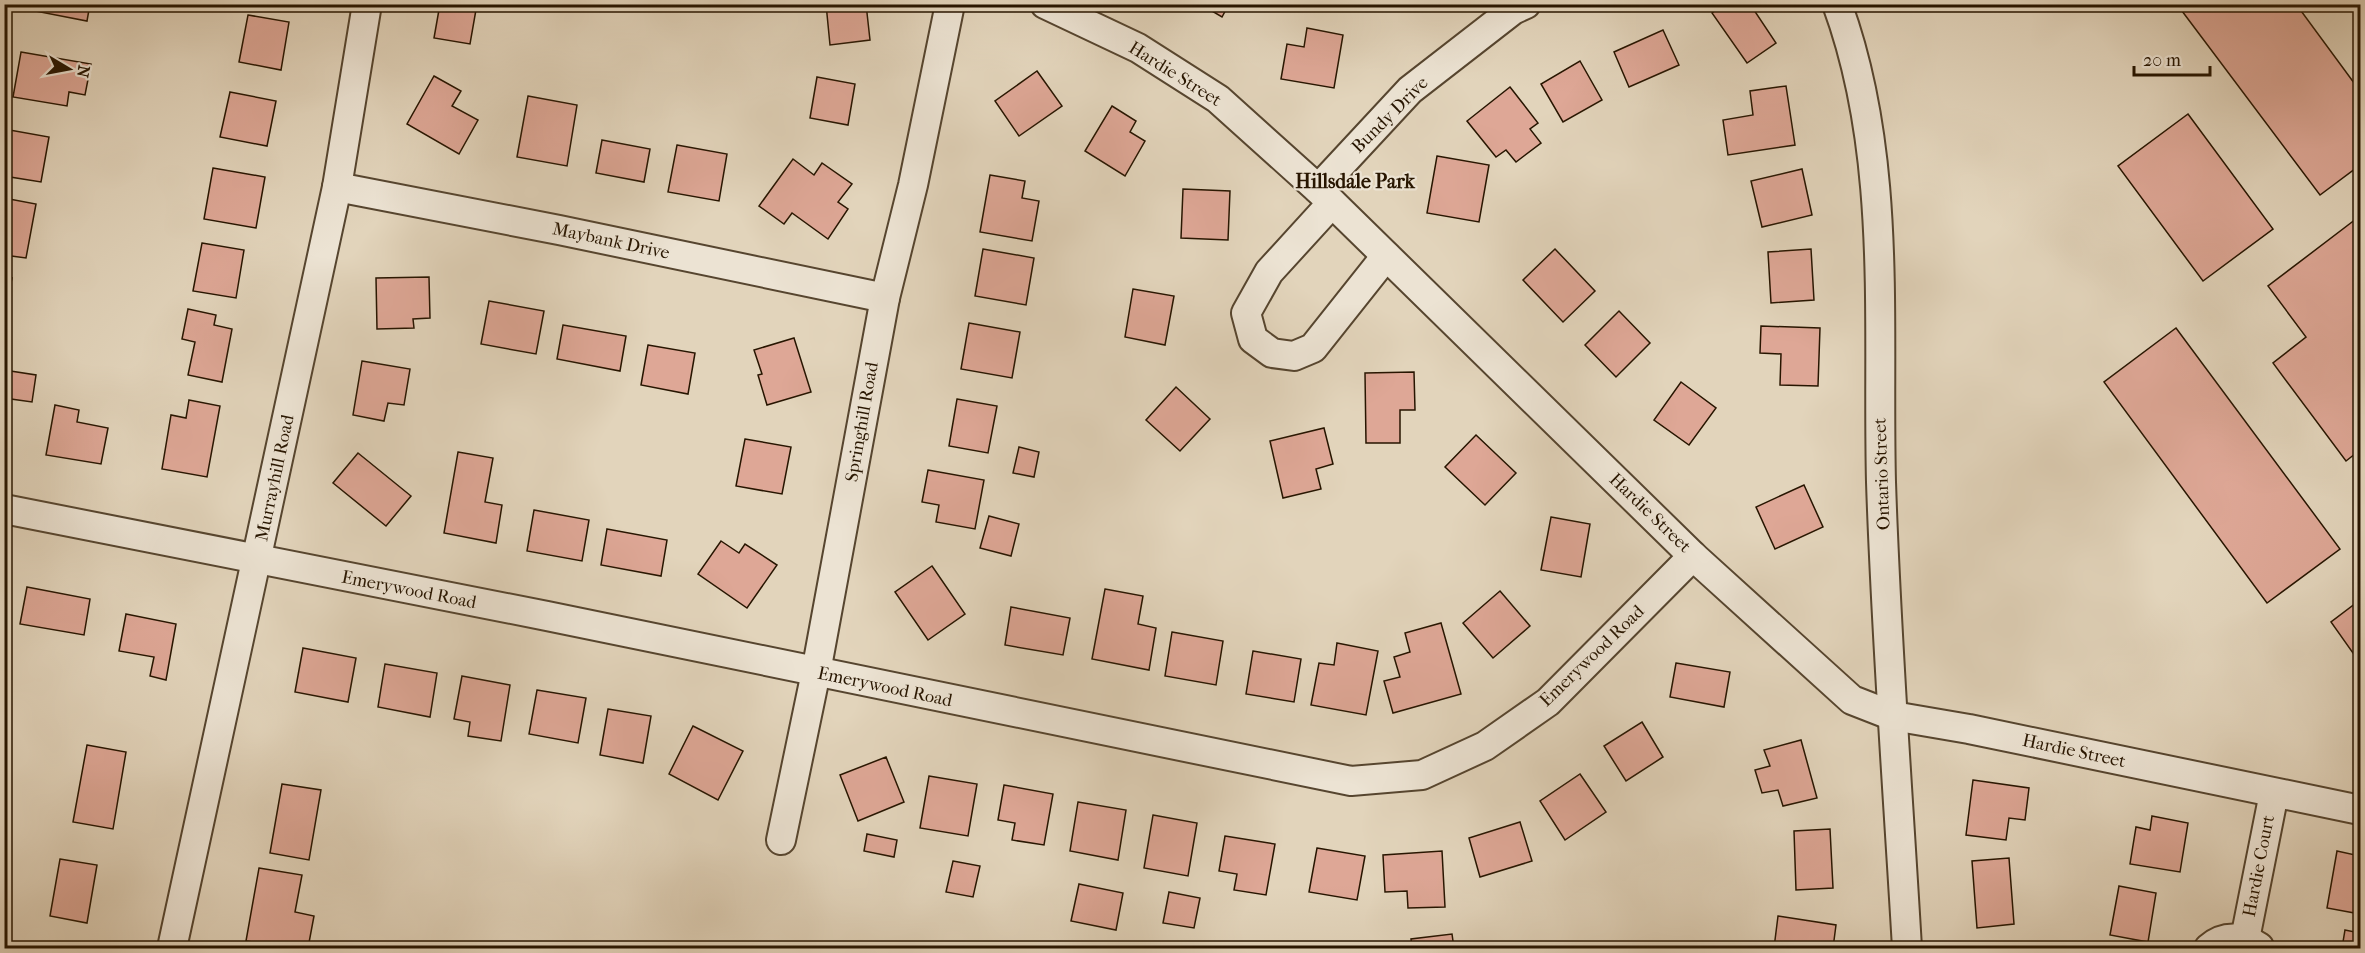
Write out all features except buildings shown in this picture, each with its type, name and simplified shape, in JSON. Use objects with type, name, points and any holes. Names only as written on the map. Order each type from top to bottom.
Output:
[{"type":"street","name":"Murrayhill Road","points":[[172,948],[337,187],[367,4]]},
{"type":"street","name":"Springhill Road","points":[[781,840],[816,672],[885,298],[913,185],[950,4]]},
{"type":"street","name":"Hardie Street","points":[[1045,4],[1138,48],[1218,99],[1325,196],[1693,556],[1852,700],[1893,716],[1969,729],[2361,810]]},
{"type":"street","name":"Ontario Street","points":[[1837,4],[1860,81],[1872,147],[1878,264],[1881,483],[1907,948]]},
{"type":"street","name":"Bundy Drive","points":[[1386,256],[1313,348],[1294,356],[1272,353],[1253,339],[1246,313],[1269,272],[1325,196],[1410,90],[1516,6]]},
{"type":"street","name":"Maybank Drive","points":[[337,187],[559,230],[885,298]]},
{"type":"street","name":"Emerywood Road","points":[[4,509],[257,561],[547,616],[1352,781],[1422,775],[1485,746],[1548,702],[1693,556]]},
{"type":"street","name":"Hardie Court","points":[[2209,948],[2229,938],[2253,944],[2274,793]]},
{"type":"district","name":"Hillsdale Park","points":[[1355,181]]}]
